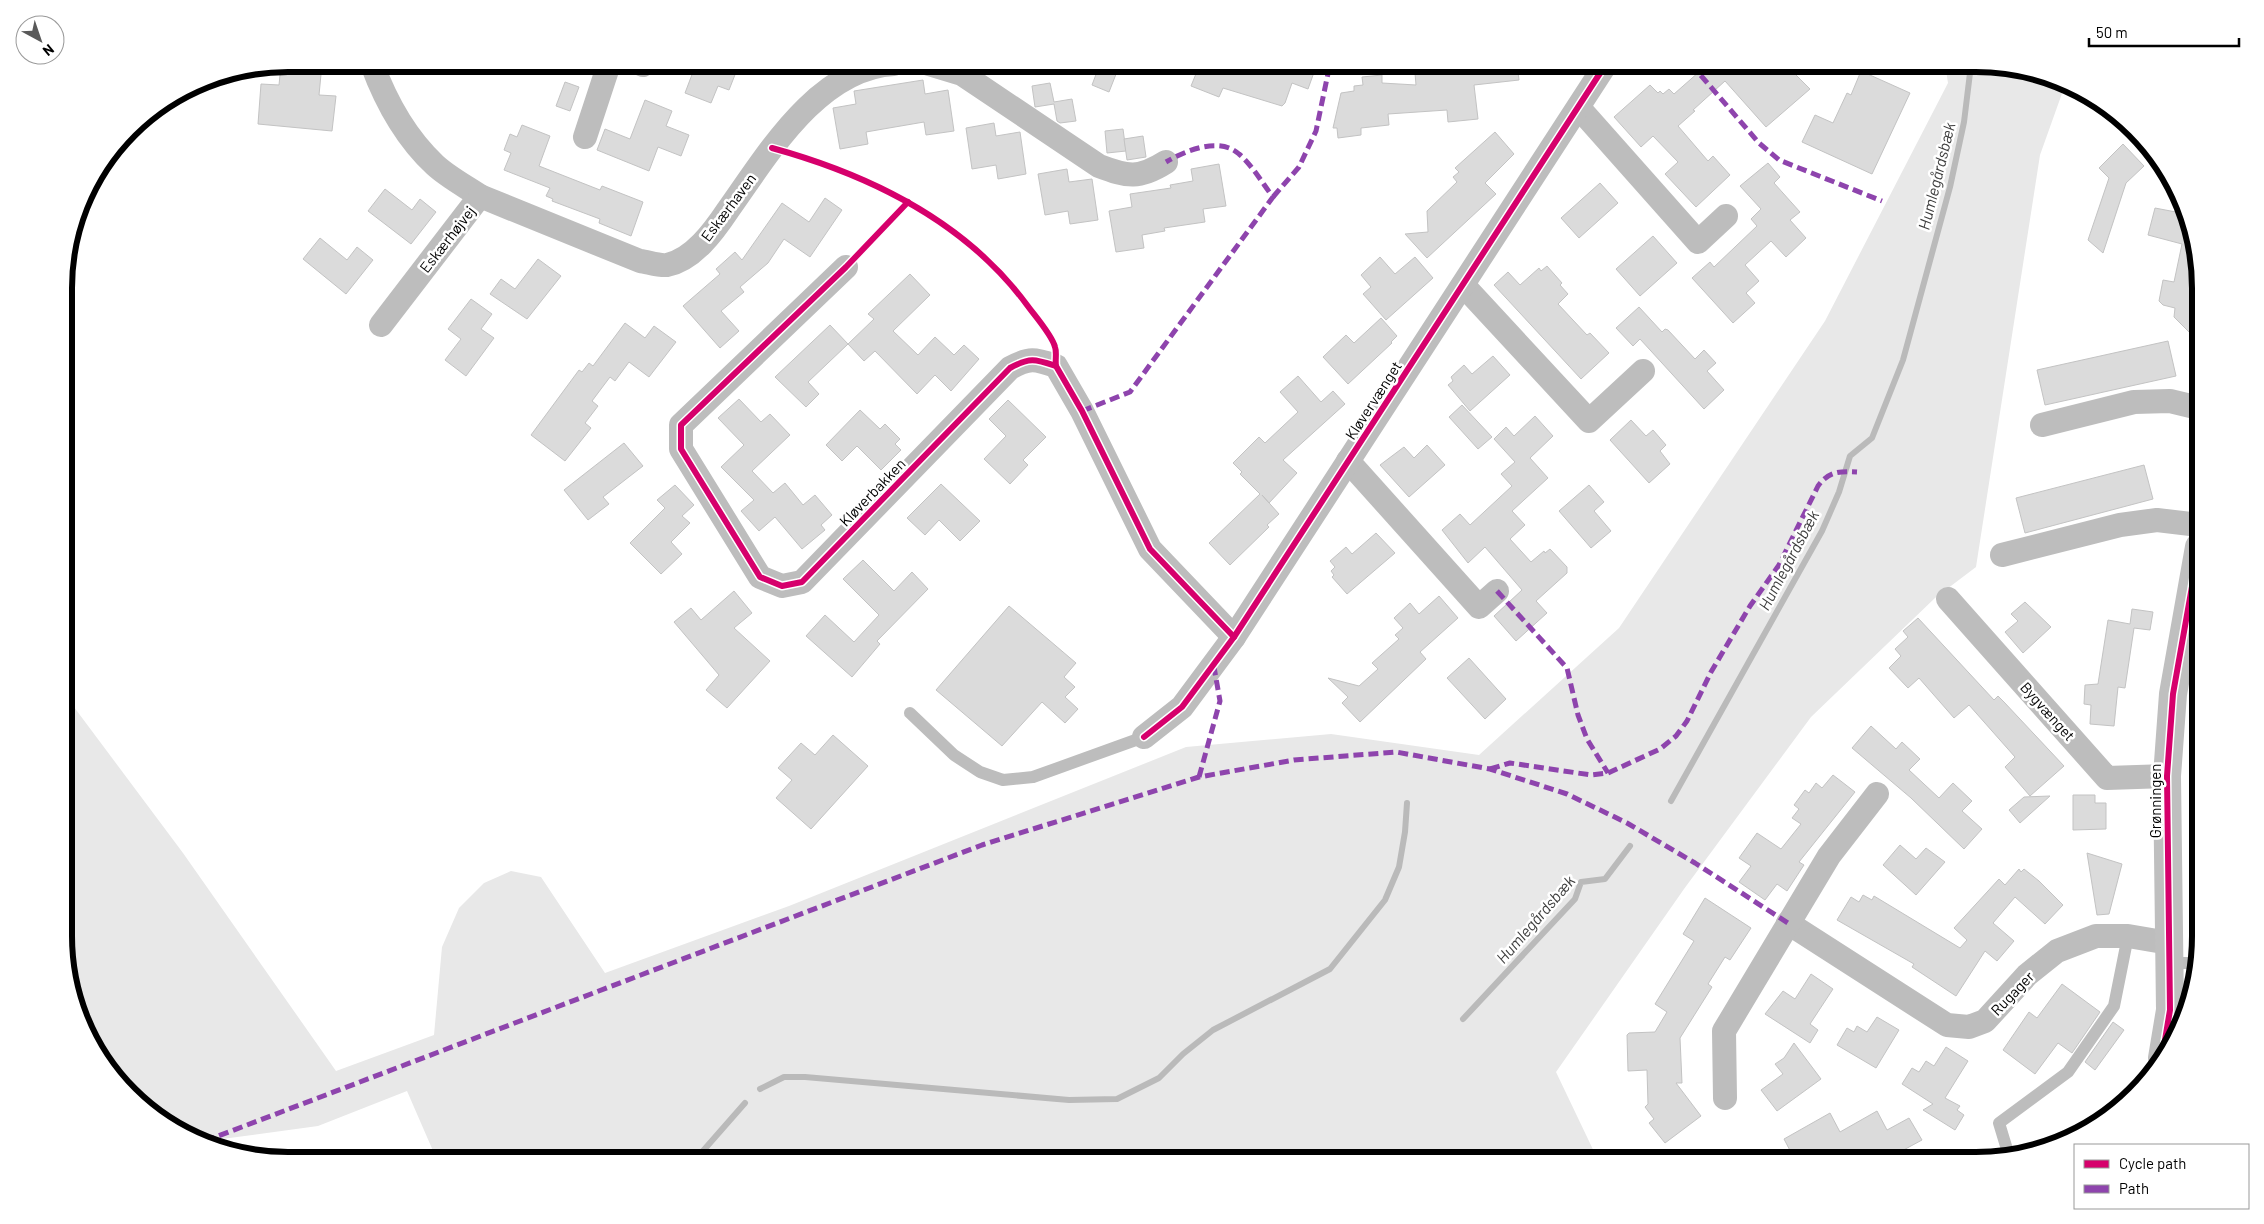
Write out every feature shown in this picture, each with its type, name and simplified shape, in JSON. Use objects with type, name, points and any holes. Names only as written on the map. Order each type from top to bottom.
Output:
[{"type":"street","name":"Eskærhøjvej","points":[[375,72],[380,86],[401,126],[436,166],[480,196],[381,325]]},
{"type":"street","points":[[585,136],[606,72]]},
{"type":"street","name":"Eskærhaven","points":[[480,196],[640,261],[666,265],[688,256],[714,230],[772,148],[815,99],[845,76],[857,72]]},
{"type":"street","points":[[955,72],[962,74],[1099,166],[1124,176],[1148,173],[1166,162]]},
{"type":"street","name":"Kløvervænget","points":[[1144,737],[1182,707],[1234,636],[1601,72]]},
{"type":"street","points":[[1579,108],[1698,242],[1726,216]]},
{"type":"street","name":"Kløverbakken","points":[[846,267],[681,425],[681,449],[760,577],[782,586],[802,582],[1010,368],[1026,360],[1037,360],[1056,366],[1082,411],[1150,549],[1234,636]]},
{"type":"street","points":[[1463,285],[1589,421],[1643,371]]},
{"type":"street","points":[[2042,425],[2134,402],[2170,401],[2192,406]]},
{"type":"street","name":"Kløvervænget","points":[[1348,461],[1479,607],[1498,591]]},
{"type":"street","points":[[2002,555],[2120,525],[2157,520],[2192,525]]},
{"type":"street","name":"Grønningen","points":[[2165,1039],[2178,956],[2167,776],[2173,694],[2192,587]]},
{"type":"street","name":"Bygvænget","points":[[1948,599],[2107,778],[2167,776]]},
{"type":"street","points":[[1725,1098],[1724,1031],[1829,856],[1878,794]]},
{"type":"street","name":"Rugager","points":[[1788,923],[1947,1025],[1968,1027],[1985,1021],[2027,975],[2057,951],[2096,936],[2128,936],[2178,956]]},
{"type":"lane","points":[[910,713],[954,755],[980,772],[1003,780],[1033,777],[1144,737]]},
{"type":"lane","points":[[2007,1149],[1999,1123],[2068,1072],[2114,1006],[2128,936]]},
{"type":"shaded area","points":[[1946,72],[2004,74],[2032,80],[2063,91],[2040,155],[1976,567],[1935,598],[1811,717],[1684,889],[1556,1072],[1594,1152],[434,1152],[407,1091],[318,1126],[218,1140],[180,1123],[157,1107],[126,1078],[101,1044],[84,1005],[74,964],[72,936],[72,704],[183,853],[336,1071],[434,1035],[442,947],[459,908],[484,883],[511,871],[541,877],[605,973],[789,906],[1186,747],[1331,734],[1479,755],[1619,628],[1825,321],[1948,83]]},
{"type":"building","points":[[321,72],[319,95],[336,96],[332,131],[258,124],[261,84],[279,85],[280,73]]},
{"type":"building","points":[[693,72],[736,72],[729,90],[718,86],[711,103],[685,93]]},
{"type":"building","points":[[1097,72],[1117,72],[1109,92],[1092,85]]},
{"type":"building","points":[[1197,72],[1314,72],[1308,89],[1292,83],[1285,103],[1282,106],[1223,88],[1219,97],[1191,86]]},
{"type":"building","points":[[1518,72],[1519,80],[1474,85],[1478,119],[1448,122],[1447,110],[1388,114],[1389,125],[1361,128],[1361,135],[1338,138],[1337,128],[1333,128],[1341,93],[1354,91],[1354,86],[1363,85],[1362,77],[1382,75],[1382,83],[1416,85],[1415,73]]},
{"type":"building","points":[[1699,72],[1793,72],[1810,89],[1766,127],[1725,81],[1693,110],[1695,111],[1678,126],[1708,161],[1713,156],[1730,175],[1696,207],[1665,174],[1678,162],[1653,136],[1641,147],[1614,117],[1650,85],[1658,93],[1660,91],[1663,94],[1669,89],[1674,94]]},
{"type":"building","points":[[1861,72],[1910,93],[1872,174],[1802,142],[1815,115],[1833,123],[1847,93],[1851,95]]},
{"type":"building","points":[[923,80],[925,94],[948,90],[954,131],[926,135],[924,122],[866,132],[868,144],[840,149],[833,108],[856,104],[854,91]]},
{"type":"building","points":[[565,82],[579,87],[570,111],[556,106]]},
{"type":"building","points":[[1050,83],[1054,102],[1072,99],[1076,121],[1060,123],[1057,121],[1054,104],[1035,107],[1032,86]]},
{"type":"building","points":[[645,100],[672,111],[666,126],[689,135],[681,156],[658,147],[649,171],[597,150],[605,129],[630,139]]},
{"type":"building","points":[[994,123],[996,136],[1020,132],[1026,174],[998,179],[996,165],[972,169],[966,128]]},
{"type":"building","points":[[522,125],[550,136],[539,166],[600,190],[602,186],[643,202],[631,236],[599,223],[600,219],[552,201],[553,199],[546,196],[550,188],[504,170],[511,153],[504,150],[510,134],[517,137]]},
{"type":"building","points":[[1123,129],[1126,151],[1107,153],[1105,131]]},
{"type":"building","points":[[1495,132],[1514,154],[1485,183],[1496,194],[1427,258],[1405,234],[1428,232],[1427,211],[1457,182],[1453,177],[1459,172],[1455,168]]},
{"type":"building","points":[[1143,136],[1146,157],[1127,160],[1124,139]]},
{"type":"building","points":[[2123,144],[2144,166],[2126,183],[2103,253],[2088,240],[2109,178],[2099,168]]},
{"type":"building","points":[[1768,163],[1780,177],[1774,183],[1800,212],[1790,220],[1806,238],[1786,257],[1771,241],[1745,265],[1759,281],[1746,293],[1755,303],[1733,323],[1692,278],[1710,262],[1714,267],[1757,226],[1751,219],[1761,209],[1740,186]]},
{"type":"building","points":[[1219,164],[1226,206],[1203,209],[1205,222],[1164,228],[1165,231],[1142,235],[1144,248],[1116,252],[1109,211],[1132,207],[1130,194],[1171,188],[1170,185],[1193,181],[1191,169]]},
{"type":"building","points":[[1067,169],[1069,182],[1092,179],[1098,220],[1070,224],[1068,211],[1045,215],[1038,174]]},
{"type":"building","points":[[1600,183],[1618,203],[1579,238],[1561,218]]},
{"type":"building","points":[[385,189],[412,210],[420,199],[436,212],[411,244],[368,211]]},
{"type":"building","points":[[825,198],[842,210],[810,257],[784,239],[768,263],[740,287],[744,292],[721,311],[739,331],[720,348],[683,306],[720,274],[716,269],[735,252],[742,260],[782,203],[809,222]]},
{"type":"building","points":[[2155,208],[2177,212],[2190,260],[2192,288],[2191,334],[2174,317],[2175,308],[2163,305],[2159,301],[2163,280],[2174,282],[2182,244],[2148,235]]},
{"type":"building","points":[[1653,236],[1677,263],[1640,296],[1616,269]]},
{"type":"building","points":[[320,238],[347,260],[357,247],[373,260],[346,294],[303,259]]},
{"type":"building","points":[[1380,257],[1395,274],[1415,257],[1433,278],[1386,320],[1363,294],[1371,287],[1361,275]]},
{"type":"building","points":[[538,259],[561,276],[527,319],[490,294],[501,279],[515,289]]},
{"type":"building","points":[[1547,266],[1562,283],[1560,285],[1568,294],[1558,304],[1587,335],[1590,333],[1609,353],[1581,379],[1494,285],[1508,272],[1520,285],[1539,268],[1541,271]]},
{"type":"building","points":[[910,274],[930,295],[893,331],[918,355],[935,337],[954,355],[964,345],[979,359],[951,391],[935,375],[917,394],[875,351],[864,361],[848,344],[874,319],[868,314]]},
{"type":"building","points":[[471,299],[492,314],[481,329],[494,338],[466,376],[445,360],[461,339],[448,329]]},
{"type":"building","points":[[1639,307],[1662,332],[1665,329],[1668,330],[1695,359],[1704,350],[1716,363],[1707,371],[1724,390],[1704,409],[1640,339],[1633,346],[1616,328]]},
{"type":"building","points":[[1381,318],[1397,336],[1392,343],[1348,384],[1323,357],[1346,335],[1354,343]]},
{"type":"building","points":[[625,323],[645,338],[654,326],[676,342],[649,377],[629,362],[615,381],[610,377],[592,401],[598,406],[585,423],[591,428],[565,461],[531,435],[579,370],[582,372],[589,363],[593,366]]},
{"type":"building","points":[[830,325],[848,344],[808,382],[819,394],[806,407],[775,377]]},
{"type":"building","points":[[2168,341],[2176,376],[2045,405],[2037,370]]},
{"type":"building","points":[[1493,356],[1510,375],[1470,411],[1448,385],[1453,381],[1451,377],[1464,365],[1472,374]]},
{"type":"building","points":[[1298,376],[1321,402],[1333,391],[1345,404],[1283,460],[1297,473],[1269,503],[1279,514],[1267,525],[1269,527],[1230,565],[1209,543],[1260,494],[1240,474],[1242,472],[1233,463],[1259,437],[1265,443],[1298,412],[1280,392]]},
{"type":"building","points":[[739,399],[761,422],[770,414],[790,435],[752,471],[773,493],[785,483],[803,505],[815,495],[832,515],[821,525],[825,530],[802,549],[775,517],[759,531],[741,511],[754,500],[721,467],[744,445],[718,418]]},
{"type":"building","points":[[1008,400],[1046,437],[1023,460],[1028,465],[1010,484],[984,459],[1006,436],[989,419]]},
{"type":"building","points":[[1462,405],[1492,437],[1478,449],[1449,417]]},
{"type":"building","points":[[860,410],[880,429],[885,424],[900,439],[895,444],[901,450],[881,470],[857,446],[842,461],[826,445]]},
{"type":"building","points":[[1535,416],[1553,436],[1530,458],[1548,478],[1512,511],[1525,525],[1510,539],[1531,562],[1544,551],[1545,553],[1550,549],[1567,567],[1567,573],[1536,601],[1547,613],[1516,641],[1494,616],[1522,590],[1485,547],[1468,563],[1442,530],[1460,514],[1470,525],[1512,486],[1501,474],[1515,462],[1494,439],[1506,427],[1514,436]]},
{"type":"building","points":[[1631,420],[1646,436],[1653,430],[1666,445],[1660,451],[1670,464],[1649,483],[1610,440]]},
{"type":"building","points":[[624,443],[643,466],[603,497],[609,504],[588,520],[564,490]]},
{"type":"building","points":[[1427,445],[1445,465],[1409,497],[1380,465],[1404,447],[1414,458]]},
{"type":"building","points":[[2144,465],[2153,499],[2025,533],[2016,498]]},
{"type":"building","points":[[941,484],[980,521],[960,541],[939,520],[925,535],[907,518]]},
{"type":"building","points":[[675,485],[694,505],[682,516],[690,523],[671,542],[682,554],[661,574],[630,543],[665,508],[657,500]]},
{"type":"building","points":[[1589,485],[1604,502],[1594,511],[1611,531],[1591,548],[1559,511]]},
{"type":"building","points":[[1376,533],[1395,553],[1347,594],[1332,577],[1334,575],[1331,571],[1335,567],[1330,561],[1346,547],[1352,554]]},
{"type":"building","points":[[863,560],[894,591],[912,572],[928,589],[877,641],[880,644],[852,677],[806,636],[825,615],[854,642],[879,615],[843,579]]},
{"type":"building","points":[[734,591],[752,613],[734,628],[770,661],[727,708],[706,690],[719,675],[674,622],[691,608],[701,620]]},
{"type":"building","points":[[1439,596],[1458,618],[1420,652],[1426,659],[1360,722],[1342,703],[1348,697],[1328,678],[1359,686],[1378,669],[1372,663],[1399,639],[1395,635],[1403,628],[1394,618],[1410,603],[1419,614]]},
{"type":"building","points":[[2025,602],[2051,627],[2023,653],[2005,632],[2018,621],[2011,614]]},
{"type":"building","points":[[1009,606],[1076,663],[1064,677],[1075,687],[1065,697],[1078,709],[1065,723],[1042,702],[1002,746],[936,690]]},
{"type":"building","points":[[2132,609],[2153,612],[2150,630],[2134,628],[2125,688],[2118,687],[2114,726],[2090,724],[2091,705],[2084,704],[2085,685],[2098,684],[2108,620],[2130,624]]},
{"type":"building","points":[[1918,618],[1994,700],[1998,696],[2064,766],[2030,796],[2005,767],[2015,757],[1969,705],[1954,718],[1919,678],[1908,688],[1889,668],[1901,656],[1895,649],[1908,637],[1903,631]]},
{"type":"building","points":[[1469,658],[1506,699],[1485,719],[1447,678]]},
{"type":"building","points":[[1871,726],[1896,749],[1902,742],[1920,759],[1909,770],[1939,798],[1953,783],[1972,801],[1962,811],[1982,829],[1964,849],[1911,798],[1852,748]]},
{"type":"building","points":[[833,735],[868,766],[811,829],[776,798],[792,780],[778,768],[801,743],[815,755]]},
{"type":"building","points":[[1833,775],[1855,792],[1799,862],[1804,865],[1787,891],[1777,884],[1765,900],[1739,882],[1751,866],[1739,858],[1757,833],[1781,849],[1801,824],[1792,818],[1799,809],[1794,805],[1805,790],[1809,793],[1816,783],[1822,788]]},
{"type":"building","points":[[2073,795],[2095,795],[2095,803],[2106,803],[2106,829],[2073,830]]},
{"type":"building","points":[[2050,796],[2020,823],[2009,810],[2024,797]]},
{"type":"building","points":[[1900,845],[1916,859],[1926,848],[1945,862],[1916,895],[1883,865]]},
{"type":"building","points":[[2087,853],[2122,864],[2109,914],[2097,915]]},
{"type":"building","points":[[2019,869],[2021,872],[2024,869],[2039,881],[2063,905],[2045,924],[2015,897],[1993,923],[2014,941],[1997,961],[1985,951],[1956,996],[1912,967],[1914,964],[1837,920],[1851,897],[1859,902],[1863,895],[1872,900],[1874,896],[1960,948],[1967,940],[1954,928],[1999,879],[2005,885]]},
{"type":"building","points":[[1705,898],[1751,928],[1730,960],[1725,957],[1708,984],[1712,987],[1680,1038],[1682,1083],[1676,1083],[1701,1116],[1665,1143],[1649,1123],[1654,1119],[1645,1107],[1648,1104],[1647,1070],[1628,1071],[1627,1035],[1629,1033],[1655,1032],[1667,1012],[1655,1004],[1694,941],[1683,934]]},
{"type":"building","points":[[1811,974],[1833,989],[1810,1024],[1818,1030],[1810,1043],[1765,1014],[1783,991],[1795,999]]},
{"type":"building","points":[[2062,984],[2100,1012],[2072,1053],[2058,1043],[2035,1074],[2003,1050],[2029,1012],[2037,1018]]},
{"type":"building","points":[[1877,1017],[1899,1030],[1876,1068],[1837,1045],[1847,1028],[1854,1032],[1857,1026],[1867,1032]]},
{"type":"building","points":[[2113,1022],[2124,1030],[2095,1070],[2085,1062]]},
{"type":"building","points":[[1794,1043],[1821,1079],[1777,1111],[1761,1090],[1783,1074],[1775,1064],[1784,1058]]},
{"type":"building","points":[[1946,1047],[1968,1061],[1945,1098],[1960,1106],[1957,1110],[1964,1115],[1955,1130],[1923,1110],[1933,1104],[1902,1084],[1912,1068],[1919,1072],[1926,1061],[1934,1066]]},
{"type":"building","points":[[1877,1111],[1887,1130],[1909,1118],[1922,1140],[1900,1152],[1791,1152],[1784,1139],[1830,1113],[1840,1132]]},
{"type":"waterway","name":"Humlegårdsbæk","points":[[1671,801],[1822,531],[1839,492],[1850,456],[1872,438],[1903,360],[1950,187],[1964,122],[1970,72]]},
{"type":"waterway","points":[[760,1089],[784,1077],[805,1077],[1069,1100],[1117,1099],[1159,1078],[1183,1054],[1213,1030],[1330,969],[1385,900],[1399,867],[1405,832],[1407,803]]},
{"type":"waterway","name":"Humlegårdsbæk","points":[[1463,1019],[1575,899],[1581,882],[1605,879],[1630,846]]},
{"type":"waterway","points":[[702,1152],[745,1103]]},
{"type":"marked path","points":[[1273,197],[1299,167],[1316,131],[1328,72]]},
{"type":"marked path","points":[[1698,72],[1759,143],[1779,160],[1882,201]]},
{"type":"marked path","points":[[1082,411],[1130,392],[1273,197],[1239,154],[1222,146],[1202,147],[1166,162]]},
{"type":"marked path","points":[[1490,769],[1510,763],[1591,775],[1608,773],[1660,749],[1676,736],[1687,721],[1711,672],[1750,606],[1779,565],[1818,486],[1826,477],[1835,473],[1857,472]]},
{"type":"marked path","points":[[1497,591],[1567,668],[1578,715],[1587,739],[1608,773]]},
{"type":"marked path","points":[[1199,777],[1220,701],[1214,667]]},
{"type":"marked path","points":[[213,1138],[982,845],[1199,777],[1294,760],[1396,752],[1490,769],[1567,794],[1627,823],[1695,863],[1788,923]]},
{"type":"cycle path","points":[[1144,737],[1182,707],[1234,637],[1601,72]]},
{"type":"cycle path","points":[[772,148],[845,172],[880,188],[913,205],[975,249],[1003,276],[1047,331],[1056,351],[1056,366]]},
{"type":"cycle path","points":[[908,202],[846,267],[681,425],[681,449],[760,577],[782,586],[802,582],[1010,368],[1033,360],[1056,366],[1082,411],[1150,549],[1234,637]]},
{"type":"cycle path","points":[[2165,1039],[2170,1010],[2167,776],[2173,694],[2192,587]]}]
